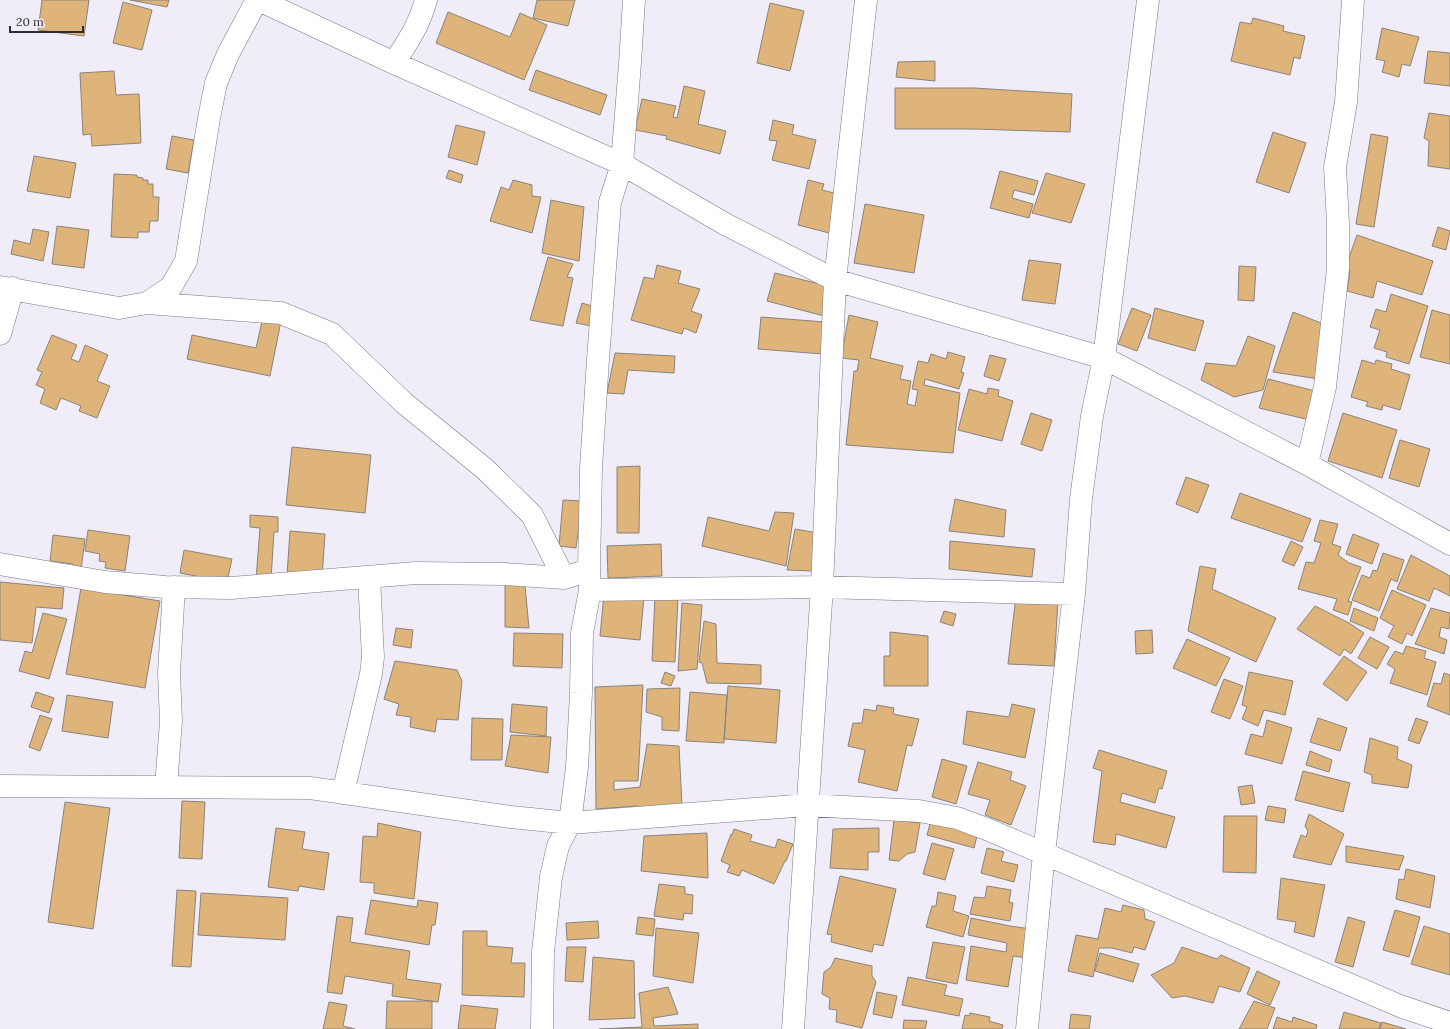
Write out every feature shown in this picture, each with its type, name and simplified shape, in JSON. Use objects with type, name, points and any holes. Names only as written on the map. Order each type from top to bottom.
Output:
[{"type":"street","points":[[147,303],[171,287],[186,261],[216,83],[228,54],[258,0],[394,63],[622,164],[725,224],[835,280],[1104,358],[1307,464],[1450,544]]},
{"type":"street","points":[[394,63],[414,33],[426,0]]},
{"type":"street","points":[[542,1029],[543,952],[551,877],[558,846],[570,823],[577,767],[581,693],[582,633],[590,580],[591,468],[606,254],[610,202],[622,164],[634,0]]},
{"type":"street","points":[[793,1029],[822,587],[835,280],[866,0]]},
{"type":"street","points":[[1027,1029],[1044,853],[1074,594],[1081,499],[1092,416],[1104,358],[1148,0]]},
{"type":"street","points":[[1307,464],[1326,387],[1338,269],[1338,223],[1335,167],[1346,102],[1353,0]]},
{"type":"street","points":[[0,334],[7,287],[119,308],[147,303],[281,313],[332,334],[404,403],[485,469],[532,515],[564,578]]},
{"type":"street","points":[[0,564],[105,582],[174,587],[231,588],[416,573],[504,574],[590,580],[1074,594]]},
{"type":"street","points":[[343,793],[371,674],[373,658],[369,577]]},
{"type":"street","points":[[166,787],[171,721],[169,673],[174,587]]},
{"type":"street","points":[[0,786],[310,788],[511,817],[570,823],[808,805],[919,811],[957,818],[1044,853],[1400,1006],[1450,1023]]},
{"type":"building","points":[[42,0],[89,0],[84,36],[38,30]]},
{"type":"building","points":[[130,0],[169,0],[167,7]]},
{"type":"building","points":[[537,0],[575,0],[568,26],[533,18]]},
{"type":"building","points":[[123,2],[152,10],[142,50],[113,43]]},
{"type":"building","points":[[770,3],[804,11],[790,71],[757,63]]},
{"type":"building","points":[[448,12],[510,37],[520,13],[547,25],[524,80],[436,43]]},
{"type":"building","points":[[1253,18],[1284,26],[1283,31],[1305,36],[1300,59],[1294,57],[1290,75],[1231,61],[1240,22],[1251,24]]},
{"type":"building","points":[[1382,28],[1419,37],[1410,66],[1402,64],[1399,77],[1382,72],[1385,61],[1376,59]]},
{"type":"building","points":[[1428,51],[1450,53],[1450,86],[1424,83]]},
{"type":"building","points":[[935,61],[935,81],[896,77],[898,62]]},
{"type":"building","points":[[536,70],[607,95],[600,115],[529,90]]},
{"type":"building","points":[[114,71],[116,95],[139,94],[141,143],[92,146],[91,134],[83,135],[80,73]]},
{"type":"building","points":[[684,86],[705,91],[698,124],[726,131],[720,154],[666,139],[667,136],[635,130],[642,99],[676,106],[673,117],[677,118]]},
{"type":"building","points":[[895,88],[974,88],[1072,94],[1070,132],[974,129],[895,129]]},
{"type":"building","points":[[1429,113],[1450,116],[1450,169],[1428,166],[1429,141],[1424,138]]},
{"type":"building","points":[[773,120],[794,125],[792,134],[816,140],[809,169],[772,160],[777,141],[769,140]]},
{"type":"building","points":[[456,125],[485,132],[477,165],[448,157]]},
{"type":"building","points":[[1273,132],[1306,143],[1289,193],[1256,182]]},
{"type":"building","points":[[1371,134],[1388,137],[1374,227],[1356,224]]},
{"type":"building","points":[[172,136],[194,140],[188,173],[166,169]]},
{"type":"building","points":[[34,156],[76,163],[70,198],[27,191]]},
{"type":"building","points":[[449,170],[463,175],[461,183],[446,178]]},
{"type":"building","points":[[1000,171],[1038,181],[1034,195],[1014,190],[1012,198],[1033,204],[1029,218],[990,208]]},
{"type":"building","points":[[1046,173],[1085,184],[1071,223],[1032,213]]},
{"type":"building","points":[[114,174],[137,175],[137,177],[143,178],[143,180],[148,180],[148,184],[153,184],[153,197],[159,197],[158,221],[150,221],[149,232],[138,232],[138,238],[111,237]]},
{"type":"building","points":[[513,180],[532,185],[532,196],[541,197],[532,233],[490,221],[501,187],[509,190]]},
{"type":"building","points":[[808,180],[824,184],[822,190],[842,195],[833,234],[798,225]]},
{"type":"building","points":[[551,200],[584,207],[579,261],[542,253]]},
{"type":"building","points":[[865,204],[924,215],[914,273],[854,263]]},
{"type":"building","points":[[57,226],[89,230],[84,268],[52,264]]},
{"type":"building","points":[[1438,227],[1450,231],[1446,250],[1432,246]]},
{"type":"building","points":[[33,229],[49,232],[43,261],[11,254],[14,240],[30,244]]},
{"type":"building","points":[[1357,235],[1433,261],[1422,295],[1377,281],[1373,298],[1347,291],[1350,271],[1345,269]]},
{"type":"building","points":[[548,257],[573,264],[567,277],[573,278],[563,326],[530,320]]},
{"type":"building","points":[[1029,260],[1061,264],[1055,304],[1022,300]]},
{"type":"building","points":[[657,265],[681,271],[678,283],[700,289],[691,311],[702,315],[696,333],[684,328],[682,334],[631,320],[644,277],[654,279]]},
{"type":"building","points":[[1239,266],[1256,267],[1254,301],[1238,300]]},
{"type":"building","points":[[775,273],[832,287],[824,316],[767,301]]},
{"type":"building","points":[[1391,294],[1428,306],[1409,364],[1386,357],[1387,352],[1374,348],[1380,330],[1370,327],[1376,309],[1386,312]]},
{"type":"building","points":[[582,303],[595,307],[591,326],[576,323]]},
{"type":"building","points":[[1132,308],[1151,315],[1137,351],[1118,344]]},
{"type":"building","points":[[1155,308],[1204,321],[1195,351],[1148,338]]},
{"type":"building","points":[[1432,310],[1450,315],[1450,364],[1420,357]]},
{"type":"building","points":[[1293,312],[1326,325],[1319,379],[1273,372]]},
{"type":"building","points":[[849,315],[878,322],[870,358],[903,366],[900,379],[911,381],[907,404],[915,406],[918,390],[912,389],[918,361],[928,363],[931,354],[946,359],[948,352],[965,357],[961,372],[964,373],[959,389],[925,379],[924,385],[960,393],[953,453],[846,445],[854,371],[857,371],[859,360],[841,358]]},
{"type":"building","points":[[263,317],[281,321],[270,376],[187,359],[192,335],[256,348]]},
{"type":"building","points":[[761,317],[825,322],[823,354],[758,349]]},
{"type":"building","points":[[52,335],[77,345],[71,359],[79,362],[85,345],[108,355],[97,381],[110,386],[97,418],[79,411],[81,406],[61,398],[56,410],[40,403],[45,389],[36,385],[42,372],[37,370]]},
{"type":"building","points":[[1248,336],[1275,346],[1263,390],[1234,397],[1201,380],[1206,363],[1236,366]]},
{"type":"building","points":[[615,353],[675,356],[674,373],[628,370],[624,394],[607,393]]},
{"type":"building","points":[[990,355],[1006,359],[999,381],[984,376]]},
{"type":"building","points":[[1362,360],[1375,364],[1376,360],[1392,364],[1391,369],[1410,375],[1400,410],[1383,405],[1382,410],[1366,406],[1368,402],[1351,397]]},
{"type":"building","points":[[1268,379],[1315,391],[1310,420],[1259,408]]},
{"type":"building","points":[[988,388],[999,390],[998,396],[1013,401],[1002,441],[958,430],[969,389],[987,394]]},
{"type":"building","points":[[1031,413],[1052,420],[1042,451],[1021,444]]},
{"type":"building","points":[[1343,413],[1397,430],[1382,478],[1328,461]]},
{"type":"building","points":[[1400,440],[1430,449],[1419,487],[1389,478]]},
{"type":"building","points":[[292,447],[371,455],[365,513],[286,505]]},
{"type":"building","points":[[640,466],[639,533],[617,533],[617,467]]},
{"type":"building","points":[[1186,477],[1209,485],[1198,513],[1176,504]]},
{"type":"building","points":[[1240,493],[1311,519],[1302,542],[1231,518]]},
{"type":"building","points":[[955,499],[1006,510],[1004,537],[949,531]]},
{"type":"building","points":[[563,500],[582,501],[576,548],[559,546]]},
{"type":"building","points":[[775,512],[794,513],[786,566],[702,546],[708,517],[769,531]]},
{"type":"building","points":[[250,515],[278,517],[278,532],[274,532],[271,579],[256,579],[260,528],[250,527]]},
{"type":"building","points":[[1320,520],[1338,524],[1332,544],[1341,547],[1338,555],[1349,563],[1361,567],[1348,601],[1352,602],[1348,615],[1333,610],[1337,599],[1298,589],[1306,562],[1314,563],[1321,543],[1314,541]]},
{"type":"building","points":[[795,529],[818,533],[813,571],[787,570]]},
{"type":"building","points":[[88,530],[130,536],[125,571],[105,568],[106,562],[99,561],[100,554],[85,551]]},
{"type":"building","points":[[290,531],[325,534],[322,578],[287,575]]},
{"type":"building","points":[[1353,534],[1379,544],[1372,564],[1346,554]]},
{"type":"building","points":[[53,535],[85,539],[81,570],[72,569],[73,564],[50,561]]},
{"type":"building","points":[[950,541],[1035,549],[1032,577],[949,569]]},
{"type":"building","points":[[1291,541],[1303,547],[1294,566],[1282,561]]},
{"type":"building","points":[[661,544],[662,576],[608,578],[607,546]]},
{"type":"building","points":[[184,550],[232,559],[227,582],[180,573]]},
{"type":"building","points":[[1383,553],[1404,560],[1397,582],[1391,579],[1379,611],[1352,600],[1362,575],[1370,578],[1373,570],[1377,571]]},
{"type":"building","points":[[1411,555],[1450,576],[1450,596],[1434,588],[1429,601],[1397,589]]},
{"type":"building","points":[[1200,566],[1216,569],[1212,589],[1276,618],[1256,662],[1188,631]]},
{"type":"building","points":[[0,582],[64,588],[62,609],[36,607],[32,643],[0,640]]},
{"type":"building","points":[[505,584],[525,586],[529,628],[505,627]]},
{"type":"building","points":[[81,588],[160,601],[145,688],[66,674]]},
{"type":"building","points":[[1392,590],[1426,605],[1412,636],[1407,633],[1402,644],[1388,637],[1394,626],[1380,618]]},
{"type":"building","points":[[604,594],[644,597],[640,640],[600,636]]},
{"type":"building","points":[[655,596],[678,597],[675,662],[652,661]]},
{"type":"building","points":[[1016,596],[1058,600],[1054,666],[1008,664]]},
{"type":"building","points":[[682,603],[702,605],[697,669],[678,671]]},
{"type":"building","points":[[1315,606],[1349,623],[1364,633],[1351,654],[1344,649],[1340,656],[1297,629]]},
{"type":"building","points":[[1354,608],[1378,618],[1374,631],[1350,621]]},
{"type":"building","points":[[1431,608],[1450,613],[1449,629],[1441,627],[1439,637],[1447,640],[1444,654],[1415,644]]},
{"type":"building","points":[[944,611],[956,614],[953,626],[940,622]]},
{"type":"building","points":[[43,613],[67,619],[49,679],[19,671],[25,651],[32,653]]},
{"type":"building","points":[[704,621],[716,624],[717,663],[761,665],[761,684],[707,683],[702,663],[699,662]]},
{"type":"building","points":[[396,628],[413,630],[411,648],[393,645]]},
{"type":"building","points":[[1152,630],[1153,653],[1136,654],[1135,631]]},
{"type":"building","points":[[890,632],[928,636],[928,686],[884,686],[884,656],[890,656]]},
{"type":"building","points":[[514,633],[563,634],[562,668],[513,666]]},
{"type":"building","points":[[1370,637],[1389,647],[1377,669],[1358,658]]},
{"type":"building","points":[[1187,639],[1230,658],[1216,686],[1173,668]]},
{"type":"building","points":[[1406,646],[1426,651],[1424,658],[1436,662],[1427,695],[1390,683],[1395,669],[1387,664],[1395,651],[1403,654]]},
{"type":"building","points":[[1344,656],[1367,672],[1347,701],[1323,684]]},
{"type":"building","points":[[395,661],[457,670],[462,681],[458,720],[437,719],[435,732],[410,727],[411,717],[396,715],[399,704],[384,699]]},
{"type":"building","points":[[665,672],[675,676],[671,686],[661,683]]},
{"type":"building","points":[[1249,672],[1293,681],[1285,715],[1264,710],[1258,726],[1242,719],[1247,707],[1242,705]]},
{"type":"building","points":[[1444,673],[1450,675],[1450,715],[1427,706],[1434,683],[1441,684]]},
{"type":"building","points":[[1224,679],[1243,686],[1230,719],[1211,712]]},
{"type":"building","points":[[643,685],[638,781],[614,781],[614,790],[640,787],[647,744],[679,746],[682,806],[637,809],[637,806],[596,809],[595,687]]},
{"type":"building","points":[[728,686],[780,690],[776,743],[724,739]]},
{"type":"building","points":[[680,688],[679,731],[662,730],[662,717],[646,712],[647,689]]},
{"type":"building","points":[[36,692],[54,698],[49,713],[31,707]]},
{"type":"building","points":[[690,692],[727,695],[724,743],[686,741]]},
{"type":"building","points":[[67,695],[113,702],[108,738],[62,731]]},
{"type":"building","points":[[512,704],[547,707],[546,736],[510,732]]},
{"type":"building","points":[[1012,704],[1035,709],[1025,758],[963,744],[967,711],[1009,717]]},
{"type":"building","points":[[877,705],[894,708],[893,714],[919,719],[912,746],[907,745],[897,791],[858,782],[865,750],[848,746],[853,723],[862,723],[864,709],[876,711]]},
{"type":"building","points":[[40,715],[52,719],[40,751],[29,747]]},
{"type":"building","points":[[472,718],[503,719],[502,760],[471,760]]},
{"type":"building","points":[[1318,718],[1347,728],[1340,751],[1310,742]]},
{"type":"building","points":[[1416,718],[1428,722],[1419,744],[1408,740]]},
{"type":"building","points":[[1267,720],[1292,728],[1282,764],[1245,754],[1251,734],[1263,737]]},
{"type":"building","points":[[511,735],[551,737],[548,773],[505,766]]},
{"type":"building","points":[[1370,738],[1398,747],[1397,759],[1412,765],[1408,788],[1372,783],[1372,775],[1364,772]]},
{"type":"building","points":[[1099,750],[1167,771],[1162,789],[1159,788],[1155,803],[1122,793],[1120,802],[1175,817],[1166,848],[1116,834],[1115,845],[1093,842],[1102,771],[1093,768]]},
{"type":"building","points":[[1310,751],[1332,760],[1329,772],[1306,765]]},
{"type":"building","points":[[942,759],[967,766],[956,804],[932,797]]},
{"type":"building","points":[[978,762],[1012,772],[1010,780],[1026,786],[1011,825],[985,815],[990,800],[968,794]]},
{"type":"building","points":[[1303,771],[1350,783],[1343,812],[1295,800]]},
{"type":"building","points":[[1252,785],[1255,803],[1241,805],[1238,787]]},
{"type":"building","points":[[182,801],[205,802],[202,859],[179,858]]},
{"type":"building","points":[[65,802],[110,808],[93,929],[48,922]]},
{"type":"building","points":[[1268,806],[1286,809],[1284,823],[1265,820]]},
{"type":"building","points":[[1309,814],[1344,834],[1331,865],[1293,857],[1301,835],[1306,837],[1308,831],[1305,826]]},
{"type":"building","points":[[1224,816],[1257,816],[1256,873],[1223,872]]},
{"type":"building","points":[[894,820],[920,823],[915,852],[907,854],[899,861],[889,860]]},
{"type":"building","points":[[931,820],[978,832],[974,848],[927,835]]},
{"type":"building","points":[[378,823],[421,832],[414,899],[374,893],[374,883],[360,882],[363,836],[377,837]]},
{"type":"building","points":[[276,828],[305,832],[302,849],[329,853],[324,890],[299,886],[298,891],[268,887]]},
{"type":"building","points":[[879,828],[879,852],[868,852],[868,870],[830,868],[833,829]]},
{"type":"building","points":[[734,829],[752,835],[750,841],[775,848],[778,839],[793,844],[774,884],[742,870],[739,876],[727,872],[730,865],[721,861]]},
{"type":"building","points":[[707,833],[708,878],[641,871],[644,836]]},
{"type":"building","points":[[932,843],[954,849],[945,880],[923,874]]},
{"type":"building","points":[[1346,846],[1404,856],[1399,870],[1346,862]]},
{"type":"building","points":[[987,848],[1004,852],[1001,861],[1018,865],[1014,882],[981,873]]},
{"type":"building","points":[[1406,869],[1435,876],[1430,908],[1396,899],[1399,879],[1404,880]]},
{"type":"building","points":[[840,876],[896,889],[883,946],[874,944],[872,952],[831,942],[832,935],[827,934]]},
{"type":"building","points":[[1281,878],[1325,885],[1314,937],[1294,932],[1296,922],[1277,919]]},
{"type":"building","points":[[659,884],[685,887],[685,894],[693,895],[692,914],[684,913],[683,920],[654,916]]},
{"type":"building","points":[[987,886],[1011,890],[1009,902],[1013,903],[1010,921],[970,914],[974,897],[985,898]]},
{"type":"building","points":[[177,890],[196,891],[191,967],[172,966]]},
{"type":"building","points":[[938,892],[956,896],[953,911],[969,916],[963,937],[926,927],[932,906],[936,906]]},
{"type":"building","points":[[201,893],[288,898],[285,940],[198,935]]},
{"type":"building","points":[[371,900],[417,907],[418,900],[438,903],[435,925],[432,925],[429,945],[365,934]]},
{"type":"building","points":[[1123,905],[1144,910],[1145,919],[1155,922],[1145,950],[1134,947],[1132,953],[1112,948],[1099,948],[1093,977],[1068,971],[1076,935],[1098,939],[1105,908],[1121,912]]},
{"type":"building","points":[[1395,910],[1420,917],[1409,957],[1383,950]]},
{"type":"building","points":[[337,916],[353,918],[350,942],[410,951],[406,979],[441,984],[438,1002],[392,996],[393,984],[345,976],[342,994],[327,992]]},
{"type":"building","points":[[638,917],[655,919],[653,936],[636,934]]},
{"type":"building","points":[[1348,917],[1365,922],[1353,967],[1335,962]]},
{"type":"building","points":[[971,918],[1031,929],[1027,958],[1013,956],[1008,987],[966,980],[971,946],[1006,952],[1007,943],[968,935]]},
{"type":"building","points":[[598,921],[599,938],[567,940],[566,923]]},
{"type":"building","points":[[1424,926],[1450,934],[1450,975],[1411,964]]},
{"type":"building","points":[[656,928],[699,933],[693,983],[653,976]]},
{"type":"building","points":[[463,931],[487,931],[487,946],[513,948],[511,963],[525,963],[524,997],[462,995]]},
{"type":"building","points":[[933,942],[965,947],[957,984],[926,978]]},
{"type":"building","points":[[567,947],[586,947],[583,982],[565,981]]},
{"type":"building","points":[[1182,947],[1217,959],[1221,955],[1250,968],[1240,992],[1219,986],[1213,1003],[1185,996],[1172,998],[1151,975],[1174,963]]},
{"type":"building","points":[[1100,953],[1139,964],[1133,982],[1095,971]]},
{"type":"building","points":[[593,957],[634,961],[635,1018],[589,1020]]},
{"type":"building","points":[[835,958],[872,966],[872,976],[876,982],[862,1028],[836,1022],[837,1010],[829,1009],[830,998],[822,994],[824,972],[831,967]]},
{"type":"building","points":[[1257,971],[1280,982],[1270,1005],[1247,994]]},
{"type":"building","points":[[908,977],[947,985],[944,995],[963,999],[959,1016],[902,1005]]},
{"type":"building","points":[[668,987],[678,1014],[653,1018],[654,1026],[698,1024],[698,1029],[599,1029],[642,1027],[639,993]]},
{"type":"building","points":[[877,992],[897,996],[892,1018],[873,1014]]},
{"type":"building","points":[[387,1001],[432,1001],[432,1029],[386,1029]]},
{"type":"building","points":[[1254,1001],[1275,1008],[1267,1029],[1239,1029]]},
{"type":"building","points":[[329,1002],[347,1005],[343,1026],[355,1029],[323,1029]]},
{"type":"building","points":[[461,1005],[498,1009],[495,1029],[458,1029]]},
{"type":"building","points":[[1344,1012],[1381,1023],[1379,1029],[1339,1029]]},
{"type":"building","points":[[970,1013],[990,1017],[989,1021],[1003,1025],[1002,1029],[962,1029],[965,1015],[969,1016]]},
{"type":"building","points":[[1071,1014],[1091,1016],[1089,1029],[1069,1029]]},
{"type":"building","points":[[1277,1017],[1292,1022],[1293,1017],[1317,1025],[1316,1029],[1273,1029]]},
{"type":"building","points":[[904,1020],[927,1021],[925,1029],[903,1029]]},
{"type":"building","points":[[1382,1022],[1406,1029],[1380,1029]]}]
